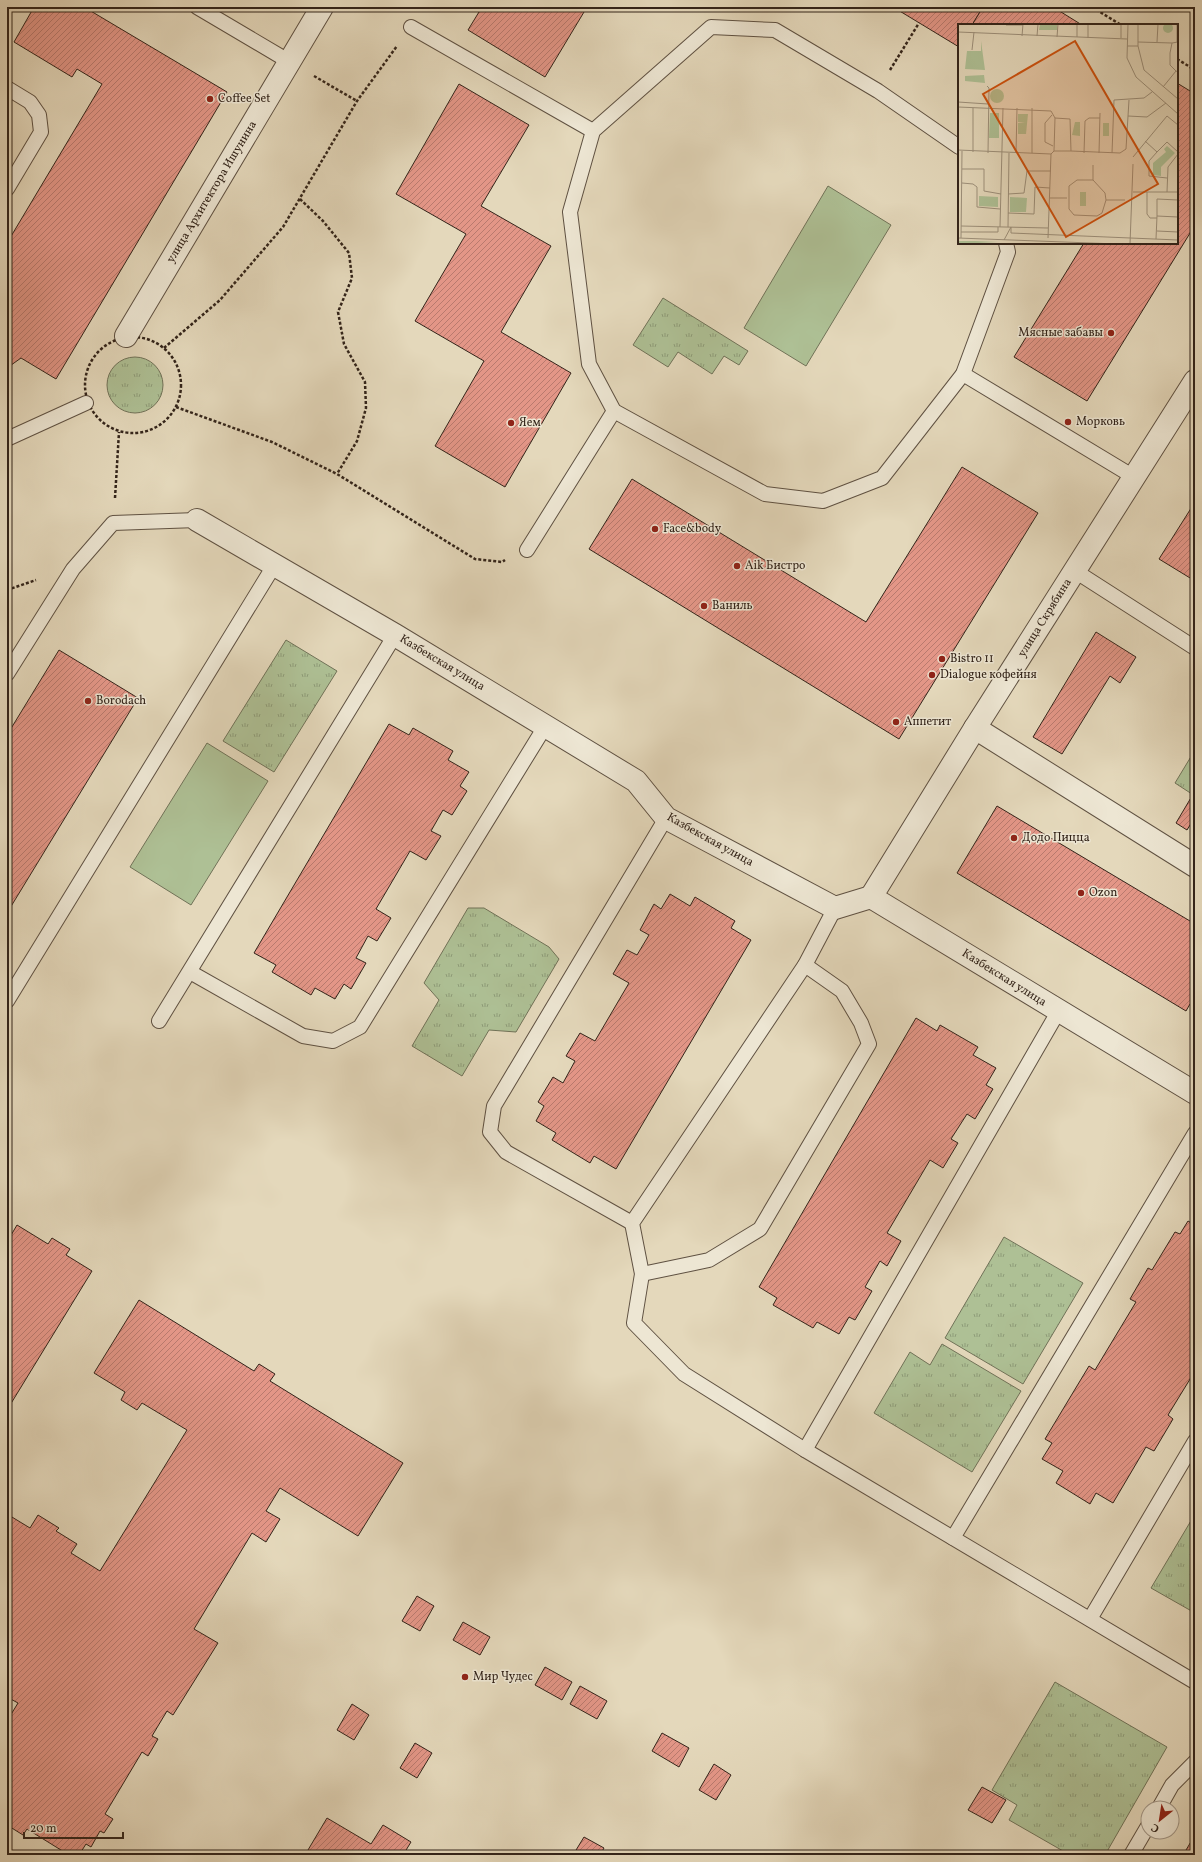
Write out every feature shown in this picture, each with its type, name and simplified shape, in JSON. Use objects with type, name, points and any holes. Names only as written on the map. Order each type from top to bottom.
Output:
[{"type":"street","name":"улица Архитектора Ишунина","points":[[126,336],[322,7]]},
{"type":"street","name":"улица Скрябина","points":[[871,896],[975,728],[1195,381]]},
{"type":"street","name":"Казбекская улица","points":[[197,520],[396,635],[636,781],[666,818],[835,908]]},
{"type":"street","points":[[975,728],[1195,866]]},
{"type":"street","name":"Казбекская улица","points":[[871,896],[1058,1012],[1195,1094]]},
{"type":"street","points":[[835,908],[871,896]]},
{"type":"lane","points":[[197,7],[290,62]]},
{"type":"lane","points":[[411,27],[593,131]]},
{"type":"lane","points":[[958,146],[878,92],[776,30],[711,27],[593,131],[570,212],[589,364],[614,411],[765,494],[823,501],[882,478],[963,374],[1008,252],[1006,244]]},
{"type":"lane","points":[[7,88],[30,102],[39,115],[41,132],[7,189]]},
{"type":"lane","points":[[963,374],[1134,477]]},
{"type":"lane","points":[[7,439],[86,403]]},
{"type":"lane","points":[[527,550],[614,411]]},
{"type":"lane","points":[[7,674],[73,569],[113,523],[197,520]]},
{"type":"lane","points":[[7,1001],[275,564]]},
{"type":"lane","points":[[1074,571],[1195,648]]},
{"type":"lane","points":[[159,1021],[396,635]]},
{"type":"lane","points":[[190,972],[303,1036],[333,1041],[360,1028],[546,725]]},
{"type":"lane","points":[[632,1223],[506,1152],[490,1132],[494,1106],[666,818]]},
{"type":"lane","points":[[835,908],[805,965],[632,1223],[642,1274],[634,1324],[684,1374],[805,1450],[1195,1682]]},
{"type":"lane","points":[[642,1274],[709,1260],[760,1229],[869,1044],[861,1023],[842,991],[805,965]]},
{"type":"lane","points":[[805,1450],[1058,1012]]},
{"type":"lane","points":[[953,1538],[1195,1133]]},
{"type":"lane","points":[[1090,1619],[1195,1441]]},
{"type":"lane","points":[[1163,1800],[1172,1785],[1195,1762]]},
{"type":"lane","points":[[1131,1855],[1140,1840]]},
{"type":"path","points":[[1092,7],[1119,24]]},
{"type":"path","points":[[878,92],[919,23]]},
{"type":"path","points":[[164,348],[220,300],[283,227],[357,101],[411,27]]},
{"type":"path","points":[[1178,60],[1195,70]]},
{"type":"path","points":[[290,62],[357,101]]},
{"type":"path","points":[[300,199],[323,221],[349,253],[352,278],[338,312],[344,344],[365,382],[366,408],[357,441],[337,474]]},
{"type":"path","points":[[126,336],[147,337],[164,348],[178,365],[182,386],[176,407],[162,425],[142,433],[119,432],[99,422],[86,403],[84,374],[99,348],[126,336]]},
{"type":"path","points":[[176,407],[272,442],[337,474],[475,559],[502,562],[527,550]]},
{"type":"path","points":[[113,523],[119,432]]},
{"type":"green space","points":[[828,186],[891,225],[806,366],[744,328]]},
{"type":"green space","points":[[663,298],[748,351],[739,365],[724,356],[712,374],[678,352],[668,367],[633,345]]},
{"type":"green space","points":[[129,357],[141,357],[151,361],[159,369],[163,379],[163,391],[159,401],[151,409],[141,413],[129,413],[119,409],[111,401],[107,391],[107,379],[111,369],[119,361]]},
{"type":"green space","points":[[286,640],[337,671],[274,772],[223,741]]},
{"type":"green space","points":[[207,743],[268,781],[191,905],[130,867]]},
{"type":"green space","points":[[1195,750],[1195,796],[1175,783]]},
{"type":"green space","points":[[468,908],[484,908],[549,947],[559,959],[516,1032],[489,1030],[462,1076],[412,1046],[439,1000],[424,983]]},
{"type":"green space","points":[[1004,1237],[1083,1283],[1023,1384],[945,1338]]},
{"type":"green space","points":[[942,1344],[1021,1391],[972,1472],[874,1413],[910,1352],[930,1365]]},
{"type":"green space","points":[[1195,1514],[1195,1613],[1151,1588]]},
{"type":"green space","points":[[1055,1682],[1167,1747],[1105,1855],[1070,1855],[1009,1820],[1017,1805],[992,1790]]},
{"type":"building","points":[[34,7],[84,7],[227,92],[56,379],[21,358],[7,368],[7,243],[102,84],[77,69],[72,77],[14,42]]},
{"type":"building","points":[[482,7],[587,7],[545,77],[468,30]]},
{"type":"building","points":[[893,7],[983,7],[973,24],[958,24],[958,46]]},
{"type":"building","points":[[983,7],[1053,7],[1080,24],[973,24]]},
{"type":"building","points":[[459,84],[529,125],[481,206],[551,246],[501,332],[571,373],[505,487],[435,446],[484,361],[415,321],[466,234],[396,194]]},
{"type":"building","points":[[1178,84],[1195,94],[1195,225],[1087,401],[1014,357],[1083,244],[1178,244]]},
{"type":"building","points":[[962,467],[1038,513],[899,739],[589,549],[632,479],[866,622]]},
{"type":"building","points":[[1195,502],[1195,581],[1159,559]]},
{"type":"building","points":[[1096,632],[1136,657],[1120,683],[1110,676],[1062,754],[1033,737]]},
{"type":"building","points":[[59,650],[138,698],[7,913],[7,735]]},
{"type":"building","points":[[389,724],[409,735],[413,728],[453,751],[448,760],[469,772],[460,786],[467,791],[452,815],[443,810],[431,831],[441,836],[426,860],[410,851],[376,909],[391,918],[377,941],[368,936],[356,958],[366,963],[351,989],[344,984],[335,999],[315,988],[311,995],[272,972],[276,965],[254,953]]},
{"type":"building","points":[[1192,796],[1195,798],[1195,817],[1187,830],[1176,823]]},
{"type":"building","points":[[997,806],[1195,924],[1195,1006],[1190,1004],[1186,1011],[957,873]]},
{"type":"building","points":[[670,894],[690,906],[695,897],[735,921],[731,928],[751,940],[616,1169],[594,1156],[590,1163],[552,1140],[556,1133],[536,1121],[544,1106],[538,1102],[553,1077],[563,1083],[575,1061],[566,1056],[580,1033],[595,1041],[629,983],[613,974],[627,950],[637,955],[649,935],[640,930],[654,904],[661,909]]},
{"type":"building","points":[[916,1018],[937,1031],[940,1025],[978,1047],[973,1055],[996,1068],[986,1085],[993,1089],[975,1119],[967,1114],[951,1139],[958,1143],[943,1168],[930,1160],[887,1233],[901,1241],[887,1266],[880,1261],[865,1287],[872,1291],[855,1320],[849,1317],[839,1334],[817,1322],[813,1328],[773,1305],[777,1298],[759,1287]]},
{"type":"building","points":[[1188,1221],[1195,1225],[1195,1371],[1168,1415],[1173,1419],[1154,1451],[1146,1447],[1113,1503],[1096,1493],[1090,1504],[1056,1483],[1063,1471],[1042,1459],[1052,1443],[1045,1439],[1089,1366],[1095,1370],[1136,1302],[1130,1299],[1148,1268],[1152,1270],[1175,1232],[1180,1234]]},
{"type":"building","points":[[17,1225],[48,1244],[52,1238],[70,1249],[66,1255],[92,1271],[7,1410],[7,1242]]},
{"type":"building","points":[[139,1300],[254,1371],[259,1364],[275,1374],[270,1381],[403,1463],[358,1536],[280,1488],[266,1511],[280,1519],[266,1542],[252,1533],[194,1629],[218,1643],[173,1715],[167,1711],[152,1736],[158,1739],[148,1756],[142,1752],[105,1814],[113,1819],[104,1833],[100,1831],[91,1847],[86,1844],[79,1855],[69,1855],[27,1829],[23,1835],[7,1825],[7,1721],[18,1703],[7,1697],[7,1514],[30,1528],[38,1515],[59,1528],[56,1531],[77,1544],[71,1553],[100,1571],[187,1430],[142,1403],[137,1410],[121,1400],[125,1392],[94,1373]]},
{"type":"building","points":[[417,1596],[434,1606],[420,1631],[402,1621]]},
{"type":"building","points":[[463,1622],[490,1637],[480,1655],[453,1640]]},
{"type":"building","points":[[545,1667],[572,1682],[562,1700],[535,1685]]},
{"type":"building","points":[[580,1686],[607,1701],[597,1719],[570,1704]]},
{"type":"building","points":[[352,1704],[369,1715],[354,1740],[337,1730]]},
{"type":"building","points":[[662,1733],[689,1748],[679,1767],[652,1751]]},
{"type":"building","points":[[415,1743],[432,1753],[417,1778],[400,1768]]},
{"type":"building","points":[[714,1764],[731,1775],[716,1800],[699,1790]]},
{"type":"building","points":[[982,1787],[1006,1800],[992,1823],[968,1810]]},
{"type":"building","points":[[327,1818],[371,1844],[383,1825],[411,1842],[403,1855],[305,1855]]},
{"type":"building","points":[[1195,1835],[1195,1855],[1183,1855]]},
{"type":"building","points":[[584,1837],[604,1848],[600,1855],[573,1855]]},
{"type":"place","name":"Coffee Set","points":[[210,99]]},
{"type":"place","name":"Мясные забавы","points":[[1111,333]]},
{"type":"place","name":"Морковь","points":[[1068,422]]},
{"type":"place","name":"Яем","points":[[511,423]]},
{"type":"place","name":"Face&body","points":[[655,529]]},
{"type":"place","name":"Aik Бистро","points":[[737,566]]},
{"type":"place","name":"Ваниль","points":[[704,606]]},
{"type":"place","name":"Bistro 11","points":[[942,659]]},
{"type":"place","name":"Dialogue кофейня","points":[[932,675]]},
{"type":"place","name":"Borodach","points":[[88,701]]},
{"type":"place","name":"Аппетит","points":[[896,722]]},
{"type":"place","name":"Додо Пицца","points":[[1014,838]]},
{"type":"place","name":"Ozon","points":[[1081,893]]},
{"type":"place","name":"Мир Чудес","points":[[465,1677]]}]
